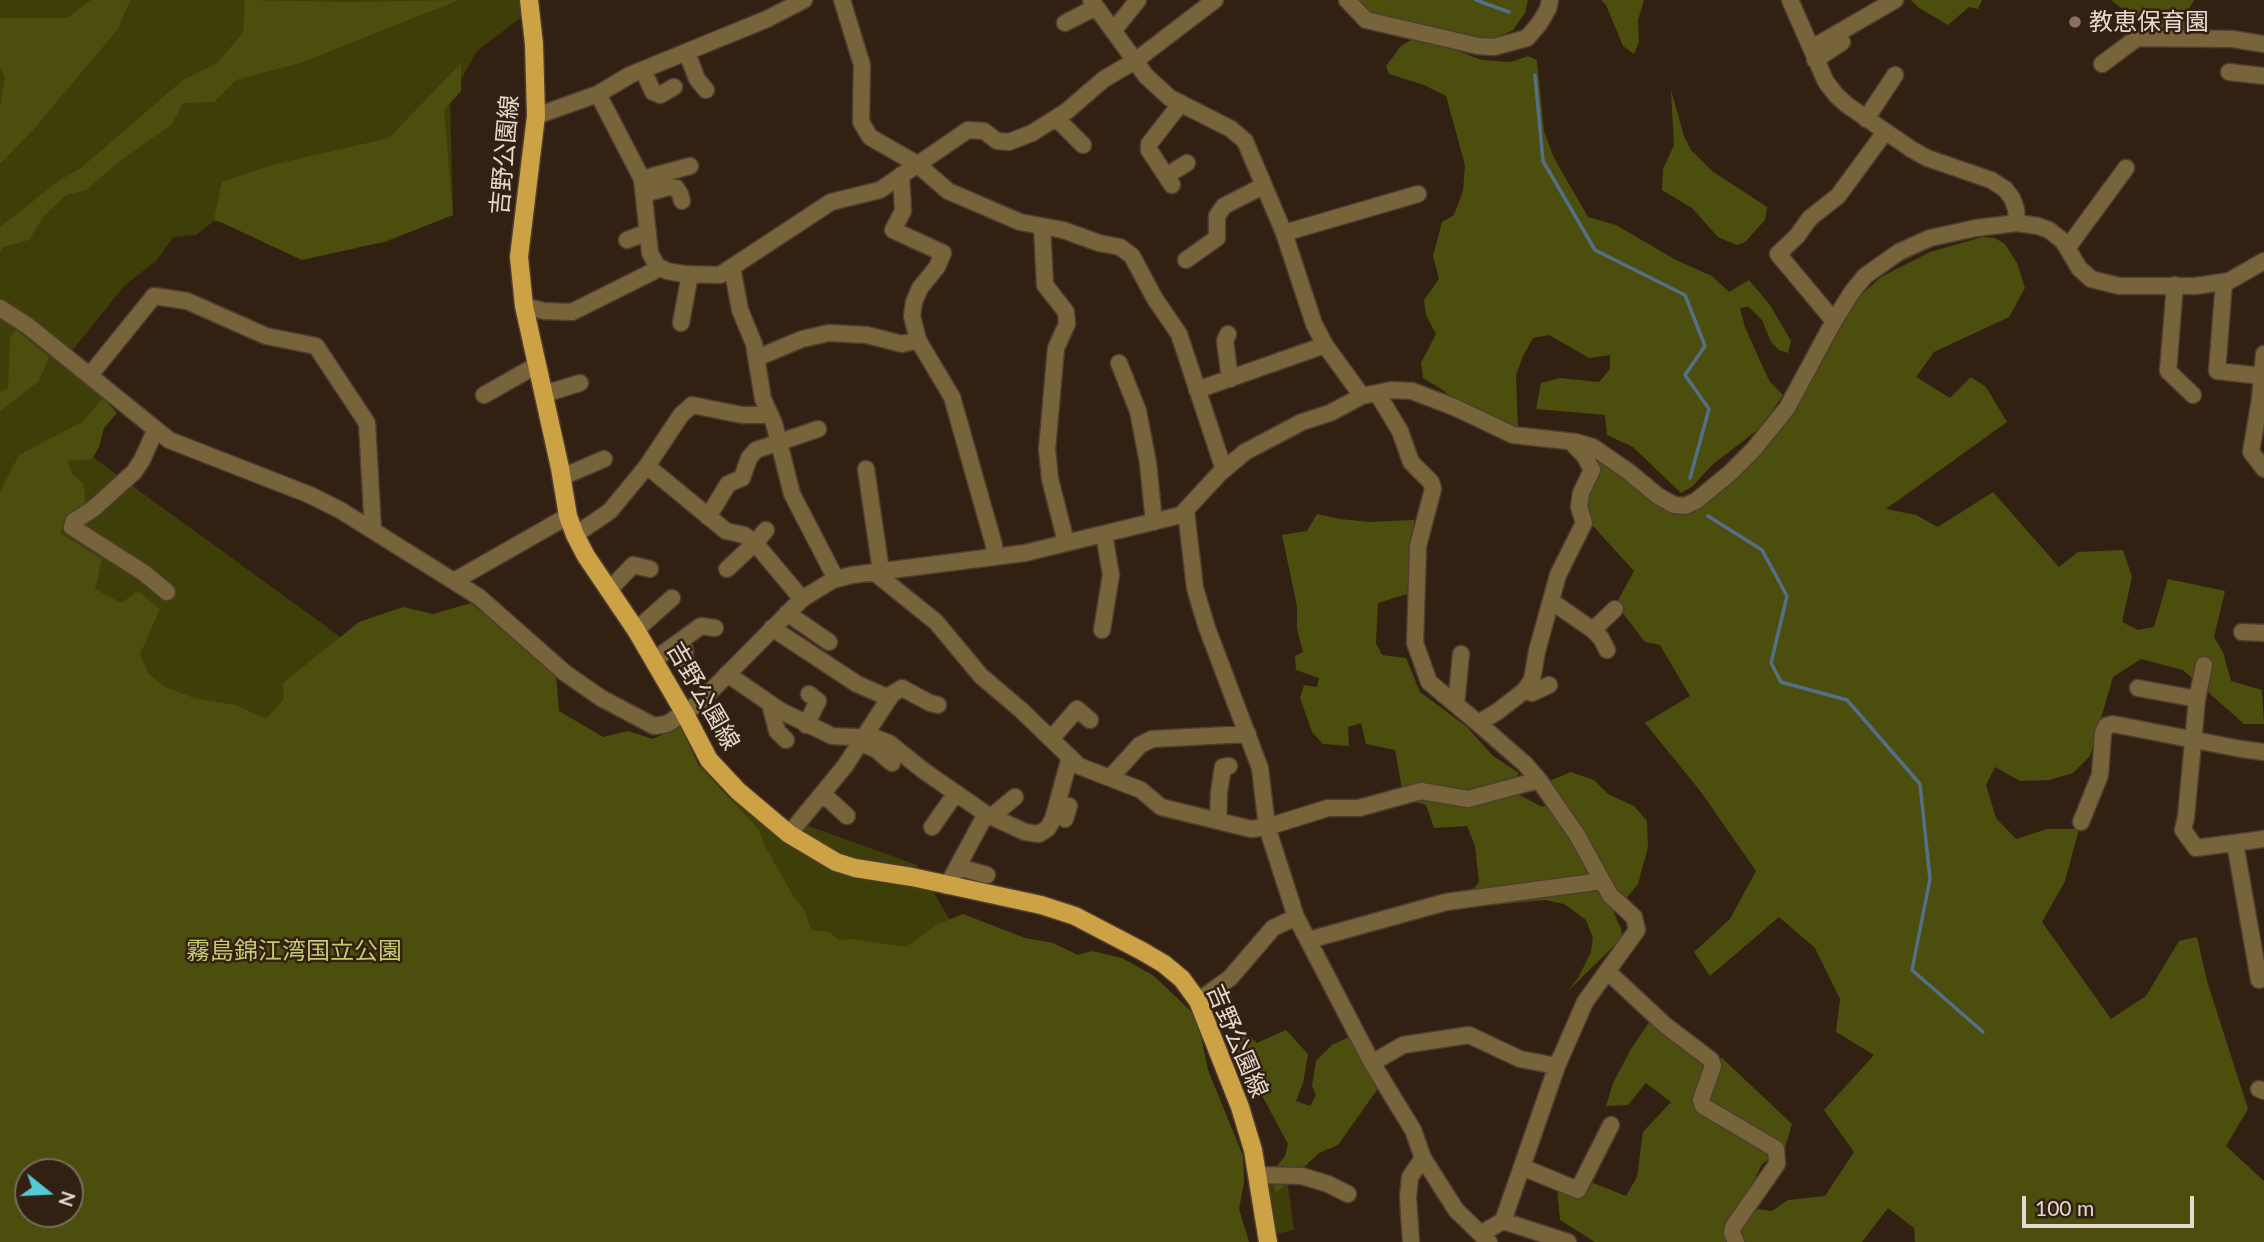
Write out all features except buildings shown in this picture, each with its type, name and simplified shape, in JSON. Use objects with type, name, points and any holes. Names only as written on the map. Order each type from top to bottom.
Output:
[{"type":"main road","name":"吉野公園線","points":[[529,0],[534,44],[536,116],[519,257],[524,306],[562,477],[568,516],[575,534],[654,660],[709,760],[718,772],[789,834],[836,862],[1041,905],[1075,916],[1164,964],[1182,979],[1198,1001],[1240,1107],[1253,1150],[1268,1242]]},
{"type":"street","points":[[536,116],[598,94],[643,70],[767,19],[804,0]]},
{"type":"street","points":[[842,0],[862,65],[861,122],[870,136],[917,164],[948,191],[1020,222],[1063,230],[1099,243],[1120,247],[1132,256],[1178,334],[1224,470]]},
{"type":"street","points":[[1113,31],[1138,0]]},
{"type":"street","points":[[598,94],[643,187],[650,253],[659,267],[667,271],[720,275],[831,202],[880,190],[968,130],[984,131],[997,141],[1009,142],[1032,133],[1067,111],[1104,79],[1135,61],[1215,0]]},
{"type":"street","points":[[1347,0],[1366,20],[1478,46],[1494,47],[1527,38],[1548,9],[1549,0]]},
{"type":"street","points":[[1790,0],[1826,82],[1836,95],[1866,119],[1927,158],[1992,180],[2005,189],[2016,209],[2017,223]]},
{"type":"street","points":[[1814,54],[1895,0]]},
{"type":"street","points":[[1065,23],[1093,4],[1146,76],[1170,98],[1231,129],[1245,141],[1284,233],[1314,324],[1325,345],[1400,431],[1411,462],[1431,482],[1433,489],[1418,546],[1415,643],[1429,682],[1525,764],[1577,835],[1609,895],[1634,916],[1637,930],[1585,1002],[1557,1066],[1503,1221],[1486,1238],[1456,1210],[1423,1158],[1413,1130],[1372,1063],[1296,917],[1267,827],[1260,768],[1198,598],[1186,511]]},
{"type":"street","points":[[2102,64],[2137,38],[2232,39],[2264,44]]},
{"type":"street","points":[[1814,54],[1842,42]]},
{"type":"street","points":[[687,53],[697,79],[706,90]]},
{"type":"street","points":[[643,70],[653,92],[660,95],[674,87]]},
{"type":"street","points":[[2229,72],[2264,76]]},
{"type":"street","points":[[1866,119],[1895,75]]},
{"type":"street","points":[[1181,103],[1149,144],[1149,150],[1169,181],[1187,163]]},
{"type":"street","points":[[1056,118],[1083,145]]},
{"type":"street","points":[[1835,321],[1778,254],[1797,236],[1810,218],[1838,196],[1885,132]]},
{"type":"street","points":[[643,187],[690,166]]},
{"type":"street","points":[[2068,247],[2126,168]]},
{"type":"street","points":[[901,175],[903,211],[893,229],[943,253],[937,267],[920,288],[912,317],[918,340],[952,397],[994,545],[995,557]]},
{"type":"street","points":[[1186,260],[1217,238],[1217,216],[1224,206],[1263,186]]},
{"type":"street","points":[[643,187],[676,188],[682,201]]},
{"type":"street","points":[[1284,233],[1418,194]]},
{"type":"street","points":[[0,308],[28,326],[156,431],[183,447],[310,495],[340,510],[454,581],[498,613],[565,673],[617,708],[654,726],[667,724],[685,714],[802,599],[836,579],[1025,553],[1181,515],[1245,452],[1302,422],[1369,395],[1391,390],[1412,391],[1454,407],[1513,435],[1570,441],[1593,447],[1658,496],[1674,505],[1685,506],[1703,496],[1730,473],[1787,408],[1852,292],[1865,275],[1899,252],[1930,237],[2017,223],[2049,230],[2068,247],[2079,268],[2091,279],[2119,286],[2224,282],[2264,261]]},
{"type":"street","points":[[1042,226],[1045,285],[1066,312],[1068,324],[1056,348],[1047,449],[1050,479],[1066,542]]},
{"type":"street","points":[[627,240],[648,232]]},
{"type":"street","points":[[524,306],[544,312],[572,312],[659,267]]},
{"type":"street","points":[[732,267],[740,310],[754,345],[763,399],[779,442],[792,494],[836,579]]},
{"type":"street","points":[[681,323],[690,274]]},
{"type":"street","points":[[2224,282],[2217,371],[2262,376]]},
{"type":"street","points":[[2175,285],[2168,371],[2193,395]]},
{"type":"street","points":[[90,375],[154,296],[187,302],[266,336],[316,346],[367,424],[373,530]]},
{"type":"street","points":[[757,358],[802,339],[829,333],[867,335],[902,344],[918,340]]},
{"type":"street","points":[[1228,334],[1225,341],[1230,379]]},
{"type":"street","points":[[1197,390],[1325,345]]},
{"type":"street","points":[[2264,355],[2251,452],[2264,469]]},
{"type":"street","points":[[1119,363],[1138,411],[1148,463],[1154,522]]},
{"type":"street","points":[[484,395],[537,365]]},
{"type":"street","points":[[544,394],[580,383]]},
{"type":"street","points":[[575,534],[610,510],[647,466],[681,415],[692,405],[742,415],[770,415]]},
{"type":"street","points":[[708,517],[728,484],[742,478],[749,458],[756,450],[818,429]]},
{"type":"street","points":[[156,431],[134,472],[93,509],[74,521],[72,527],[144,573],[167,592]]},
{"type":"street","points":[[1478,723],[1524,691],[1531,680],[1558,575],[1584,523],[1579,507],[1581,493],[1591,470],[1584,455],[1570,441]]},
{"type":"street","points":[[562,477],[604,459]]},
{"type":"street","points":[[647,466],[726,531],[744,535],[755,543],[802,599]]},
{"type":"street","points":[[866,469],[877,572],[936,622],[981,676],[1079,766],[1140,790],[1161,807],[1251,829],[1267,827],[1328,808],[1359,808],[1421,791],[1468,799],[1539,780]]},
{"type":"street","points":[[454,581],[568,516]]},
{"type":"street","points":[[727,569],[766,530]]},
{"type":"street","points":[[1102,630],[1111,575],[1104,534]]},
{"type":"street","points":[[609,590],[633,565],[650,569]]},
{"type":"street","points":[[636,630],[672,598]]},
{"type":"street","points":[[1551,601],[1593,630],[1601,638],[1606,650]]},
{"type":"street","points":[[1593,630],[1615,609]]},
{"type":"street","points":[[787,613],[830,642]]},
{"type":"street","points":[[654,660],[708,623]]},
{"type":"street","points":[[772,628],[857,684],[889,698]]},
{"type":"street","points":[[2242,632],[2264,633]]},
{"type":"street","points":[[680,643],[685,650],[685,668]]},
{"type":"street","points":[[1456,705],[1461,654]]},
{"type":"street","points":[[2204,665],[2197,699],[2183,830],[2196,848],[2264,839]]},
{"type":"street","points":[[727,674],[806,725],[832,736],[863,740],[876,738],[889,743],[988,815],[1025,832],[1039,834],[1064,815],[1070,757]]},
{"type":"street","points":[[1524,691],[1532,693],[1549,685]]},
{"type":"street","points":[[789,834],[863,740],[889,698],[902,688],[938,705]]},
{"type":"street","points":[[2138,688],[2197,699]]},
{"type":"street","points":[[806,725],[818,701],[809,694]]},
{"type":"street","points":[[770,704],[777,731],[786,740]]},
{"type":"street","points":[[1051,739],[1077,709],[1090,720]]},
{"type":"street","points":[[2081,822],[2100,775],[2103,733],[2106,726],[2113,724],[2264,752]]},
{"type":"street","points":[[1110,778],[1140,746],[1152,739],[1248,734]]},
{"type":"street","points":[[863,740],[892,764]]},
{"type":"street","points":[[1218,821],[1223,767],[1229,766]]},
{"type":"street","points":[[823,793],[847,816]]},
{"type":"street","points":[[932,827],[956,793]]},
{"type":"street","points":[[947,886],[988,815],[1014,797]]},
{"type":"street","points":[[2235,843],[2259,980]]},
{"type":"street","points":[[958,867],[987,875]]},
{"type":"street","points":[[1309,940],[1446,902],[1602,881]]},
{"type":"street","points":[[1198,1001],[1230,978],[1273,928],[1296,917]]},
{"type":"street","points":[[1607,971],[1665,1025],[1711,1060],[1713,1066],[1701,1100],[1703,1106],[1776,1149],[1777,1164],[1733,1227],[1732,1233],[1736,1242]]},
{"type":"street","points":[[1372,1063],[1404,1045],[1469,1035],[1520,1059],[1557,1066]]},
{"type":"street","points":[[1522,1167],[1578,1190],[1611,1125]]},
{"type":"street","points":[[1411,1242],[1408,1197],[1410,1177],[1423,1158]]},
{"type":"street","points":[[1258,1175],[1302,1176],[1348,1194]]},
{"type":"street","points":[[1503,1221],[1568,1242]]},
{"type":"green space","name":"霧島錦江湾国立公園","points":[[0,0],[522,0],[524,15],[477,51],[450,99],[453,215],[383,243],[330,242],[291,248],[270,246],[240,227],[214,221],[196,235],[173,237],[157,260],[124,286],[64,361],[103,398],[82,422],[61,434],[397,678],[917,865],[1143,1242],[0,1242]]},
{"type":"green space","points":[[91,0],[130,0],[118,29],[32,131],[0,164],[0,108],[5,76],[0,68],[0,18],[67,18]]},
{"type":"green space","points":[[245,0],[459,0],[300,63],[236,80],[214,102],[183,103],[171,125],[120,161],[86,190],[66,195],[43,217],[29,240],[3,247],[0,251],[0,228],[4,224],[60,180],[81,168],[183,80],[216,64],[243,33]]},
{"type":"green space","points":[[1350,0],[1528,0],[1525,13],[1513,30],[1494,39],[1385,19],[1360,9]]},
{"type":"green space","points":[[1601,0],[1644,0],[1638,20],[1639,42],[1634,54],[1623,46],[1606,5]]},
{"type":"green space","points":[[1911,0],[1982,0],[1978,9],[1969,7],[1948,25],[1919,8]]},
{"type":"green space","points":[[2111,0],[2194,0],[2185,16],[2199,35],[2147,28]]},
{"type":"green space","points":[[1418,36],[1482,60],[1511,62],[1528,56],[1537,60],[1544,131],[1554,158],[1588,217],[1616,225],[1676,260],[1712,276],[1729,292],[1749,280],[1770,305],[1791,341],[1788,353],[1779,350],[1771,342],[1762,320],[1749,307],[1740,308],[1745,327],[1765,372],[1770,382],[1783,395],[1760,428],[1712,465],[1693,486],[1681,493],[1633,447],[1607,435],[1605,415],[1536,409],[1541,383],[1560,378],[1599,382],[1610,369],[1610,355],[1589,358],[1549,335],[1533,338],[1516,375],[1518,427],[1500,427],[1470,414],[1443,390],[1423,378],[1421,363],[1436,334],[1426,315],[1424,300],[1439,279],[1433,256],[1442,222],[1454,215],[1463,191],[1465,165],[1446,96],[1424,85],[1389,74],[1386,66],[1401,46]]},
{"type":"green space","points":[[461,63],[461,91],[444,110],[453,215],[383,242],[302,260],[214,219],[222,182],[272,165],[389,138]]},
{"type":"green space","points":[[1671,90],[1684,136],[1691,150],[1712,171],[1767,207],[1765,220],[1745,242],[1737,245],[1718,237],[1692,208],[1662,190],[1663,169],[1674,145]]},
{"type":"green space","points":[[1982,237],[1995,238],[2005,244],[2017,263],[2025,288],[2009,317],[1934,352],[1916,377],[1950,398],[1971,377],[1986,387],[2007,422],[1886,509],[1916,515],[1938,527],[1993,492],[2059,567],[2078,552],[2123,550],[2132,577],[2122,622],[2138,630],[2154,627],[2168,579],[2225,591],[2214,637],[2223,652],[2231,681],[2262,690],[2264,724],[2244,724],[2183,670],[2141,659],[2113,677],[2090,756],[2073,773],[2049,780],[2020,781],[1995,767],[1986,785],[1996,818],[2016,839],[2047,829],[2079,829],[2065,881],[2042,922],[2111,1019],[2146,996],[2179,941],[2197,937],[2207,981],[2248,1109],[2226,1146],[2264,1181],[2264,1242],[1915,1242],[1914,1228],[1888,1208],[1862,1242],[1595,1242],[1560,1220],[1557,1187],[1588,1181],[1626,1196],[1637,1177],[1643,1132],[1671,1102],[1646,1083],[1628,1105],[1606,1106],[1613,1083],[1650,1021],[1689,1054],[1722,1058],[1792,1124],[1785,1148],[1762,1164],[1741,1207],[1772,1211],[1788,1200],[1825,1196],[1854,1152],[1824,1110],[1874,1055],[1836,1032],[1840,999],[1815,948],[1779,917],[1710,976],[1694,952],[1730,919],[1756,871],[1701,792],[1645,723],[1690,696],[1660,645],[1645,642],[1616,604],[1634,571],[1583,515],[1588,453],[1684,513],[1707,502],[1730,482],[1796,404],[1860,296],[1881,277],[1930,252]]},
{"type":"green space","points":[[16,330],[49,357],[39,381],[0,411],[0,392],[8,388],[10,337]]},
{"type":"green space","name":"霧島錦江湾国立公園","points":[[103,398],[117,413],[104,428],[99,447],[92,459],[68,461],[71,473],[84,484],[85,503],[64,520],[60,533],[102,559],[95,589],[121,603],[138,591],[160,609],[140,654],[148,673],[165,687],[194,698],[236,705],[266,719],[284,699],[283,683],[359,622],[403,607],[433,614],[471,603],[556,674],[559,711],[603,737],[628,731],[653,739],[680,726],[698,764],[759,830],[764,845],[805,911],[811,930],[829,932],[839,940],[852,939],[906,947],[938,924],[963,914],[1025,938],[1053,943],[1078,955],[1092,951],[1122,958],[1154,976],[1197,1017],[1208,1070],[1243,1156],[1244,1183],[1239,1209],[1249,1242],[0,1242],[0,492],[19,455],[82,422]]},
{"type":"green space","points":[[1317,514],[1370,522],[1414,520],[1413,592],[1378,603],[1376,643],[1382,655],[1406,658],[1420,692],[1467,727],[1493,756],[1519,773],[1509,789],[1540,806],[1552,807],[1547,782],[1571,772],[1594,780],[1608,794],[1634,806],[1647,821],[1648,847],[1638,884],[1614,913],[1622,938],[1567,992],[1578,978],[1591,952],[1593,938],[1586,920],[1564,904],[1545,900],[1473,907],[1463,901],[1479,882],[1475,846],[1467,826],[1434,828],[1426,805],[1404,799],[1395,750],[1366,744],[1361,723],[1348,727],[1349,746],[1323,744],[1312,732],[1300,698],[1304,685],[1317,687],[1319,678],[1296,670],[1295,656],[1303,652],[1297,629],[1297,606],[1282,535],[1307,531]]},
{"type":"green space","points":[[1286,1030],[1308,1054],[1303,1083],[1296,1101],[1310,1106],[1316,1095],[1312,1086],[1316,1061],[1332,1045],[1355,1034],[1379,1087],[1338,1145],[1319,1153],[1275,1194],[1274,1170],[1285,1156],[1288,1144],[1231,1038],[1243,1031],[1257,1043]]},
{"type":"green space","points":[[1271,1177],[1287,1178],[1294,1230],[1272,1235],[1264,1184]]},
{"type":"waterway","points":[[1476,0],[1509,12]]},
{"type":"waterway","points":[[1535,75],[1543,161],[1595,250],[1685,295],[1705,346],[1685,375],[1709,409],[1690,478]]},
{"type":"waterway","points":[[1708,516],[1762,550],[1787,596],[1771,663],[1781,682],[1847,700],[1920,784],[1930,879],[1912,970],[1983,1032]]},
{"type":"place","name":"教恵保育園","points":[[2075,22]]}]
